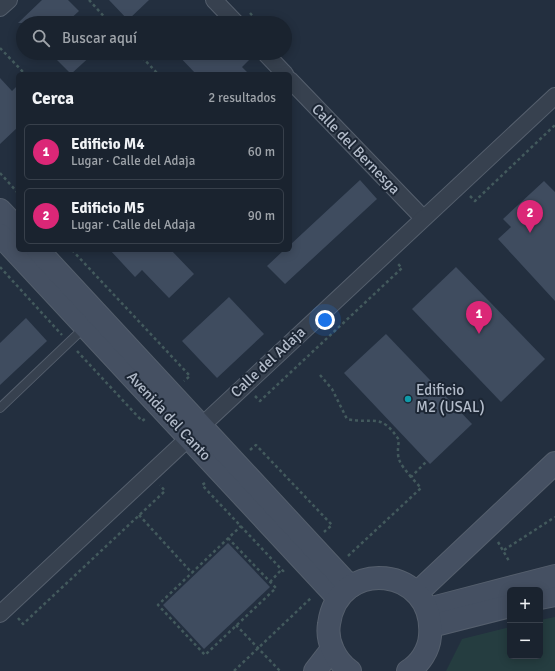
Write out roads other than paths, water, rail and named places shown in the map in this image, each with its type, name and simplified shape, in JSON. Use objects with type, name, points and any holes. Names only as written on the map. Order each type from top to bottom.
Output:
[{"type":"main road","points":[[0,210],[16,227]]},
{"type":"main road","name":"Avenida del Canto","points":[[0,235],[86,327],[195,431],[343,579],[345,592]]},
{"type":"main road","name":"Avenida del Canto","points":[[40,252],[195,431]]},
{"type":"main road","points":[[425,609],[555,463]]},
{"type":"main road","points":[[425,609],[555,576]]},
{"type":"main road","points":[[347,669],[332,649],[328,631],[330,614],[345,592],[364,579],[386,578],[406,584],[425,609],[430,641],[424,656],[408,671]]},
{"type":"main road","points":[[543,597],[555,594]]},
{"type":"main road","points":[[425,609],[507,606]]},
{"type":"main road","points":[[316,670],[332,649]]},
{"type":"main road","points":[[316,670],[347,669]]},
{"type":"street","points":[[0,8],[9,0]]},
{"type":"street","points":[[214,0],[229,16]]},
{"type":"street","points":[[272,60],[283,72]]},
{"type":"street","name":"Calle del Bernesga","points":[[292,82],[423,218]]},
{"type":"street","name":"Calle del Adaja","points":[[8,614],[195,431],[555,96]]},
{"type":"lane","points":[[0,408],[86,327]]},
{"type":"place","name":"Edificio M5","points":[[530,233]]},
{"type":"place","name":"Edificio M4","points":[[479,334]]},
{"type":"place","name":"Edificio M2 (USAL)","points":[[408,399]]}]
